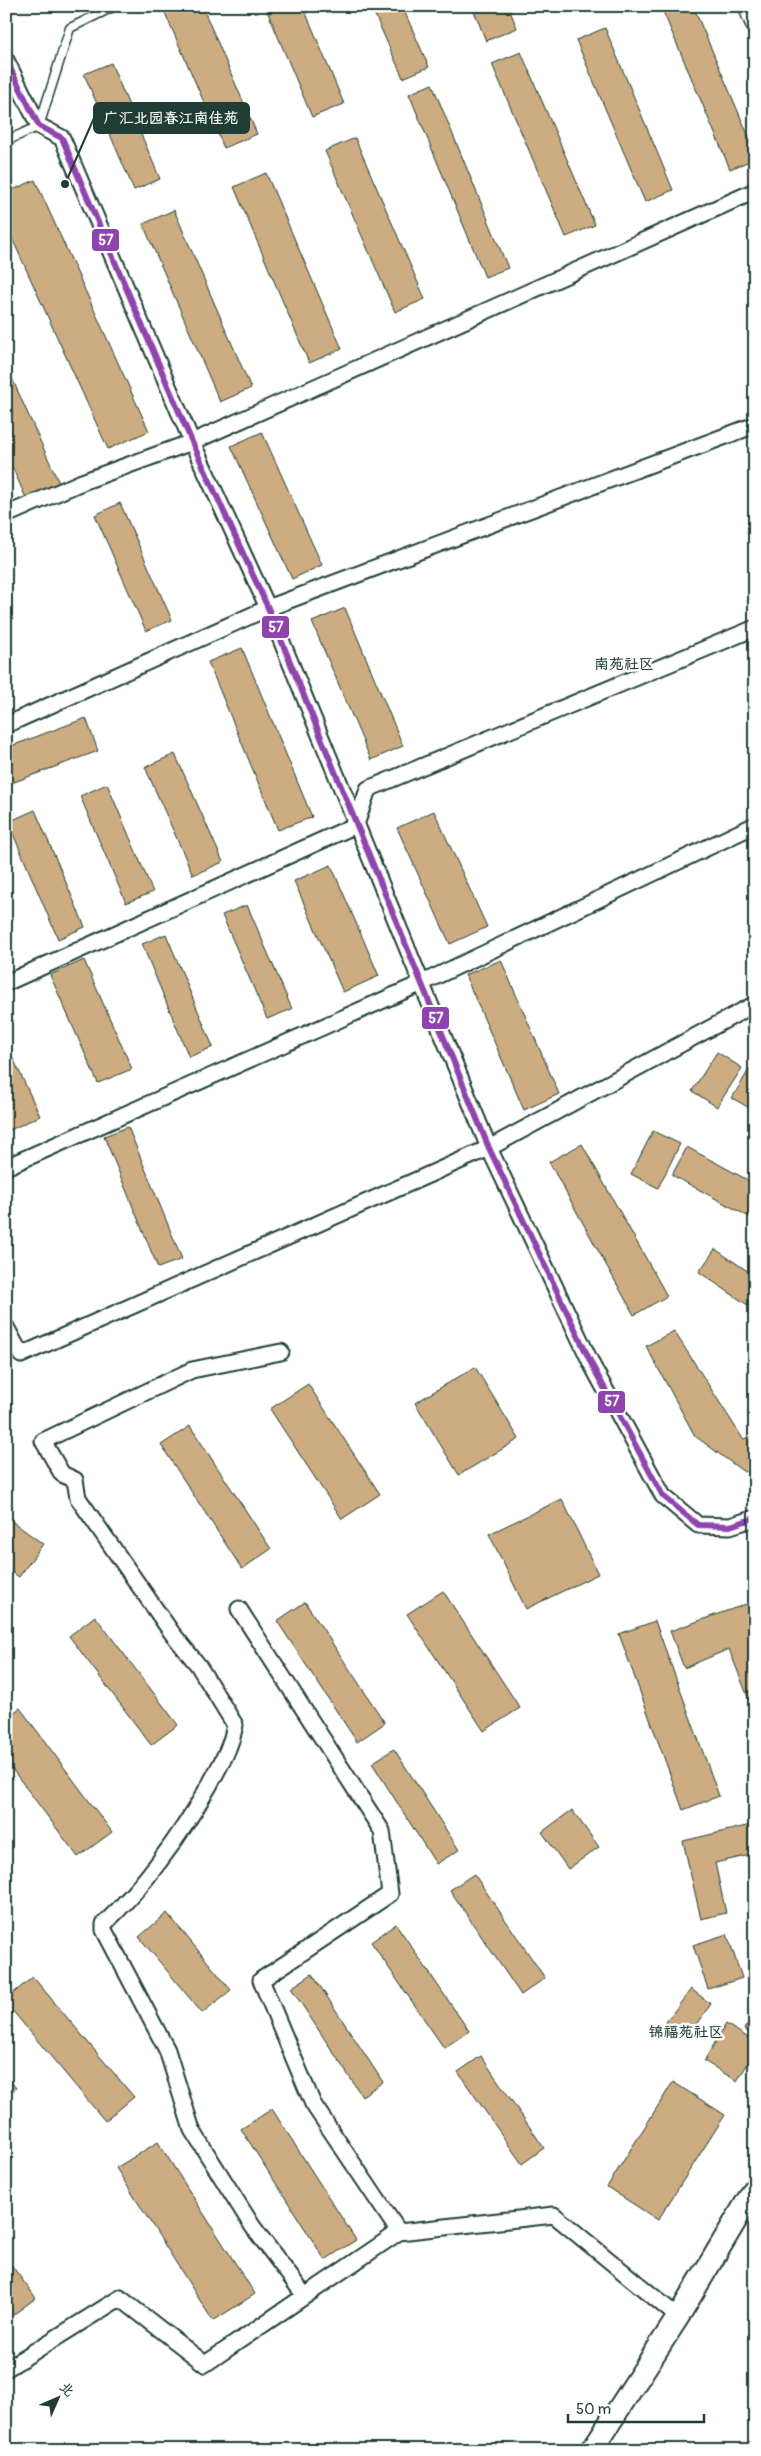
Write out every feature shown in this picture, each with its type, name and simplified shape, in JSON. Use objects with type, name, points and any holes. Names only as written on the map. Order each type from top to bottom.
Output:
[{"type":"street","points":[[6,60],[39,126],[62,138],[192,442],[268,608],[489,1148],[593,1367],[663,1496],[698,1525],[730,1526],[755,1518]]},
{"type":"street","points":[[6,515],[82,482],[192,442],[755,191]]},
{"type":"street","points":[[6,725],[268,608],[755,425]]},
{"type":"street","points":[[6,983],[356,825],[368,789],[755,628]]},
{"type":"street","points":[[6,1167],[422,983],[755,825]]},
{"type":"street","points":[[6,1327],[21,1355],[489,1148],[755,1004]]},
{"type":"street","points":[[281,1352],[192,1370],[43,1442],[62,1474],[75,1480],[78,1498],[172,1633],[198,1665],[235,1724],[232,1744],[199,1802],[153,1872],[130,1899],[104,1924],[104,1930],[167,2050],[192,2130],[253,2228],[305,2296]]},
{"type":"street","points":[[240,1609],[382,1831],[390,1894],[261,1980],[314,2104],[399,2232]]},
{"type":"street","points":[[592,2450],[678,2317],[755,2188]]},
{"type":"street","points":[[6,2369],[120,2298],[205,2364],[399,2232],[554,2215],[678,2317]]},
{"type":"lane","points":[[6,141],[39,126],[70,28],[115,6]]},
{"type":"lane","points":[[742,6],[751,17],[755,37]]},
{"type":"building","points":[[162,6],[202,6],[257,134],[224,148]]},
{"type":"building","points":[[265,6],[303,6],[344,104],[312,117]]},
{"type":"building","points":[[371,6],[402,6],[429,67],[403,78]]},
{"type":"building","points":[[472,6],[508,6],[517,28],[486,41]]},
{"type":"building","points":[[669,6],[693,6],[755,151],[755,159],[730,169],[662,9]]},
{"type":"building","points":[[605,28],[673,190],[645,202],[576,40]]},
{"type":"building","points":[[521,52],[595,225],[566,237],[492,64]]},
{"type":"building","points":[[111,63],[160,179],[134,190],[84,74]]},
{"type":"building","points":[[432,84],[508,268],[485,277],[409,94]]},
{"type":"building","points":[[355,138],[425,299],[395,312],[325,151]]},
{"type":"building","points":[[266,173],[342,349],[309,363],[234,187]]},
{"type":"building","points":[[35,180],[149,431],[108,449],[6,225],[6,193]]},
{"type":"building","points":[[174,210],[251,388],[220,402],[143,224]]},
{"type":"building","points":[[6,365],[59,483],[26,498],[6,453]]},
{"type":"building","points":[[262,432],[322,565],[292,579],[231,446]]},
{"type":"building","points":[[120,503],[172,620],[146,631],[95,515]]},
{"type":"building","points":[[345,608],[403,746],[371,760],[312,622]]},
{"type":"building","points":[[242,648],[312,817],[278,830],[208,662]]},
{"type":"building","points":[[86,718],[98,751],[6,785],[6,748]]},
{"type":"building","points":[[175,754],[223,862],[193,875],[145,767]]},
{"type":"building","points":[[107,784],[153,892],[126,903],[80,796]]},
{"type":"building","points":[[35,810],[85,927],[58,939],[8,822]]},
{"type":"building","points":[[434,811],[487,927],[450,944],[397,828]]},
{"type":"building","points":[[331,865],[379,976],[343,992],[294,881]]},
{"type":"building","points":[[247,905],[292,1009],[267,1019],[222,915]]},
{"type":"building","points":[[166,934],[213,1047],[189,1057],[142,944]]},
{"type":"building","points":[[84,960],[132,1069],[98,1083],[50,975]]},
{"type":"building","points":[[501,960],[559,1094],[524,1110],[465,975]]},
{"type":"building","points":[[6,1043],[40,1116],[10,1130],[6,1122]]},
{"type":"building","points":[[717,1052],[742,1068],[717,1107],[692,1091]]},
{"type":"building","points":[[750,1068],[755,1071],[755,1111],[732,1098]]},
{"type":"building","points":[[128,1127],[182,1259],[158,1268],[104,1136]]},
{"type":"building","points":[[653,1131],[680,1144],[658,1188],[631,1174]]},
{"type":"building","points":[[582,1144],[667,1296],[634,1315],[549,1162]]},
{"type":"building","points":[[687,1147],[755,1184],[755,1220],[672,1175]]},
{"type":"building","points":[[715,1249],[755,1276],[755,1303],[752,1308],[699,1272]]},
{"type":"building","points":[[674,1331],[743,1439],[755,1436],[755,1470],[744,1472],[695,1436],[646,1346]]},
{"type":"building","points":[[475,1367],[519,1439],[459,1475],[415,1403]]},
{"type":"building","points":[[308,1384],[380,1494],[342,1519],[270,1409]]},
{"type":"building","points":[[190,1426],[271,1549],[242,1569],[161,1445]]},
{"type":"building","points":[[562,1499],[598,1574],[526,1609],[489,1534]]},
{"type":"building","points":[[6,1517],[43,1544],[19,1577],[6,1568]]},
{"type":"building","points":[[443,1591],[520,1708],[484,1731],[407,1614]]},
{"type":"building","points":[[305,1602],[385,1723],[357,1742],[277,1621]]},
{"type":"building","points":[[752,1602],[755,1611],[755,1715],[729,1649],[684,1668],[670,1631]]},
{"type":"building","points":[[95,1616],[178,1725],[151,1745],[69,1636]]},
{"type":"building","points":[[655,1621],[719,1796],[683,1810],[619,1634]]},
{"type":"building","points":[[20,1708],[112,1832],[78,1857],[6,1761],[6,1718]]},
{"type":"building","points":[[394,1749],[459,1850],[436,1864],[372,1763]]},
{"type":"building","points":[[572,1810],[599,1847],[568,1869],[542,1832]]},
{"type":"building","points":[[755,1824],[755,1854],[715,1863],[726,1913],[701,1919],[683,1841]]},
{"type":"building","points":[[474,1874],[545,1978],[521,1995],[450,1890]]},
{"type":"building","points":[[167,1913],[231,1990],[202,2013],[139,1937]]},
{"type":"building","points":[[396,1924],[469,2031],[444,2048],[371,1942]]},
{"type":"building","points":[[727,1934],[742,1978],[708,1989],[693,1945]]},
{"type":"building","points":[[312,1974],[383,2082],[362,2096],[291,1988]]},
{"type":"building","points":[[33,1977],[134,2097],[105,2121],[6,2003],[6,1999]]},
{"type":"building","points":[[691,1989],[711,2004],[686,2038],[666,2022]]},
{"type":"building","points":[[755,2014],[755,2037],[744,2029]]},
{"type":"building","points":[[726,2024],[755,2042],[755,2052],[737,2081],[704,2061]]},
{"type":"building","points":[[481,2056],[544,2148],[522,2164],[458,2072]]},
{"type":"building","points":[[6,2076],[16,2088],[6,2096]]},
{"type":"building","points":[[673,2082],[725,2115],[658,2220],[607,2187]]},
{"type":"building","points":[[272,2109],[356,2240],[325,2260],[241,2129]]},
{"type":"building","points":[[158,2142],[255,2294],[213,2321],[116,2168]]},
{"type":"building","points":[[6,2258],[36,2298],[6,2320]]},
{"type":"transit line","name":"57","points":[[6,60],[39,126],[62,138],[192,442],[268,608],[489,1148],[593,1367],[663,1496],[698,1525],[730,1526],[755,1518]]},
{"type":"place","name":"广汇北园春江南佳苑","points":[[65,184]]},
{"type":"district","name":"南苑社区","points":[[624,664]]},
{"type":"district","name":"锦福苑社区","points":[[686,2032]]}]
